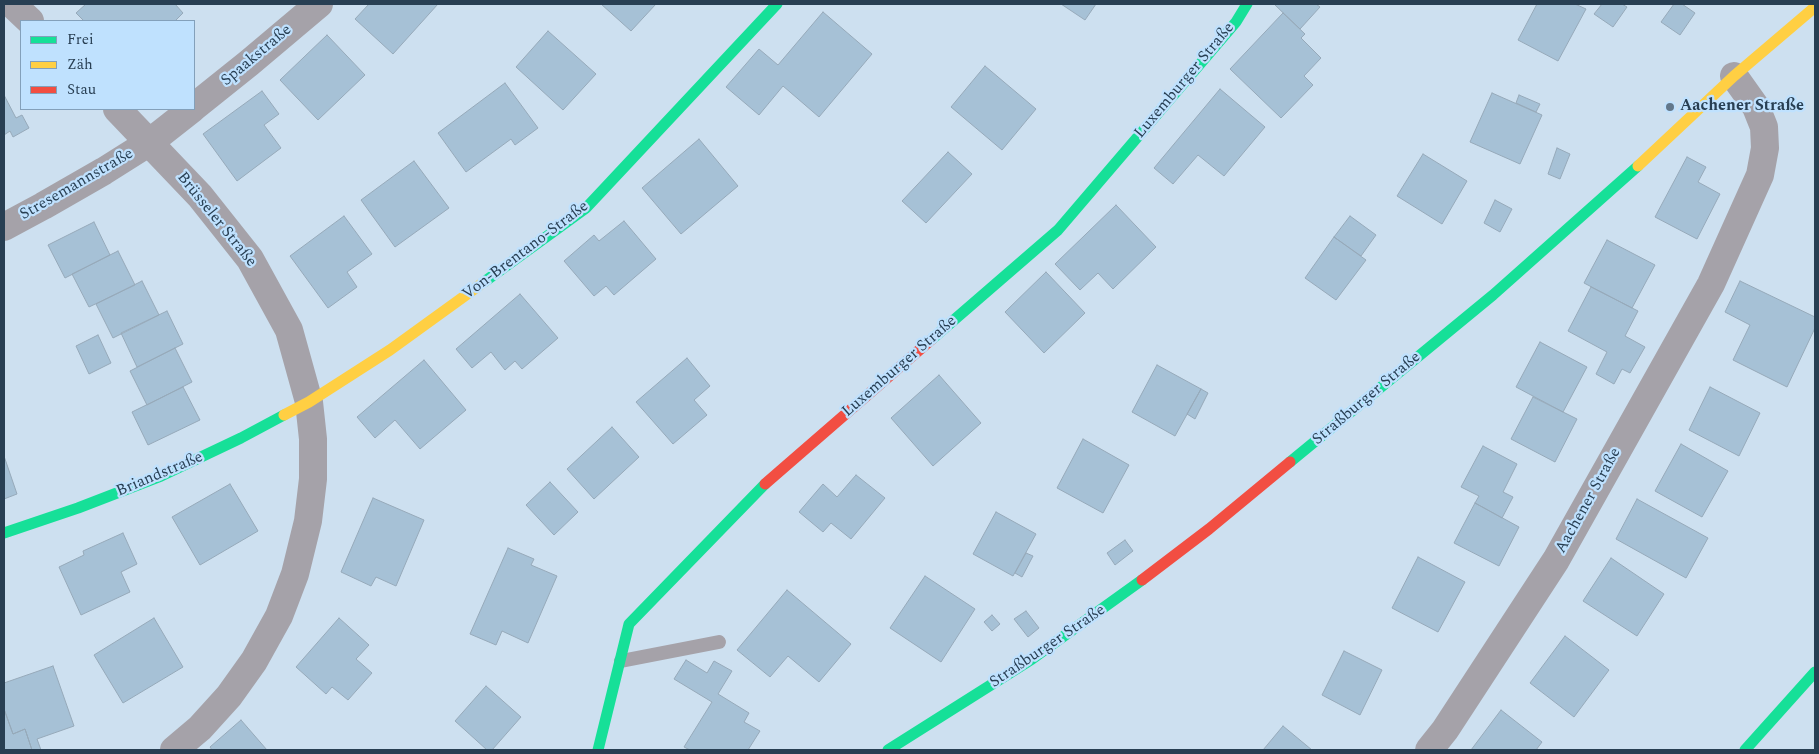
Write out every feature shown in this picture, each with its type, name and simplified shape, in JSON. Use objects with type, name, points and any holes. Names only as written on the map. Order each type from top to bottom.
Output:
[{"type":"street","points":[[12,4],[29,20]]},
{"type":"street","name":"Spaakstraße","points":[[195,106],[319,4]]},
{"type":"street","name":"Von-Brentano-Straße","points":[[309,402],[390,350],[586,208],[777,4]]},
{"type":"street","name":"Luxemburger Straße","points":[[598,750],[629,624],[763,485],[1058,230],[1236,22],[1247,4]]},
{"type":"street","name":"Straßburger Straße","points":[[901,747],[1069,633],[1151,574],[1209,529],[1533,260],[1614,188],[1734,76],[1815,7]]},
{"type":"street","name":"Aachener Straße","points":[[1429,750],[1445,730],[1556,560],[1711,284],[1760,175],[1765,148],[1764,127],[1756,107],[1734,76]]},
{"type":"street","name":"Brüsseler Straße","points":[[118,110],[200,196],[250,259],[289,330],[309,402],[313,438],[313,479],[308,521],[292,583],[279,616],[254,661],[229,696],[200,728],[174,750]]},
{"type":"street","name":"Spaakstraße","points":[[150,142],[190,110]]},
{"type":"street","name":"Stresemannstraße","points":[[4,227],[74,188],[150,142]]},
{"type":"street","name":"Briandstraße","points":[[4,534],[161,476],[241,438],[309,402]]},
{"type":"street","points":[[1746,750],[1815,672]]},
{"type":"lane","points":[[621,661],[719,642]]},
{"type":"building","points":[[86,4],[175,4],[183,13],[176,20],[83,20],[76,13]]},
{"type":"building","points":[[369,4],[438,4],[393,54],[355,19]]},
{"type":"building","points":[[601,4],[656,4],[631,31]]},
{"type":"building","points":[[1061,4],[1096,4],[1085,20]]},
{"type":"building","points":[[1274,4],[1316,4],[1320,7],[1300,29]]},
{"type":"building","points":[[1537,4],[1575,4],[1586,9],[1558,61],[1518,40]]},
{"type":"building","points":[[1602,4],[1622,4],[1627,7],[1613,27],[1594,14]]},
{"type":"building","points":[[1674,4],[1682,4],[1695,13],[1680,35],[1661,22]]},
{"type":"building","points":[[823,12],[872,54],[819,117],[783,86],[759,115],[726,87],[759,49],[778,65]]},
{"type":"building","points":[[1283,13],[1305,34],[1301,38],[1321,58],[1304,76],[1313,85],[1281,118],[1230,69]]},
{"type":"building","points":[[548,31],[596,74],[563,110],[516,67]]},
{"type":"building","points":[[327,35],[365,75],[318,120],[280,80]]},
{"type":"building","points":[[985,66],[1036,109],[1002,150],[951,107]]},
{"type":"building","points":[[505,83],[538,128],[515,145],[511,139],[466,172],[438,133]]},
{"type":"building","points":[[1220,89],[1265,127],[1224,176],[1198,155],[1173,184],[1154,168]]},
{"type":"building","points":[[262,91],[279,114],[264,125],[281,148],[237,181],[203,134]]},
{"type":"building","points":[[1492,93],[1542,115],[1520,164],[1470,142]]},
{"type":"building","points":[[4,95],[16,118],[22,115],[29,128],[13,137],[10,131],[4,135]]},
{"type":"building","points":[[1519,95],[1540,104],[1536,112],[1516,103]]},
{"type":"building","points":[[699,139],[738,186],[681,234],[642,188]]},
{"type":"building","points":[[1557,148],[1570,154],[1560,179],[1548,174]]},
{"type":"building","points":[[948,152],[972,174],[926,223],[902,201]]},
{"type":"building","points":[[1423,154],[1467,181],[1442,224],[1397,196]]},
{"type":"building","points":[[1687,157],[1706,167],[1698,182],[1720,194],[1697,239],[1655,217]]},
{"type":"building","points":[[414,161],[449,208],[395,247],[361,200]]},
{"type":"building","points":[[1495,200],[1512,209],[1500,232],[1484,223]]},
{"type":"building","points":[[1116,205],[1156,247],[1113,289],[1098,273],[1080,290],[1055,264]]},
{"type":"building","points":[[344,216],[372,254],[347,272],[357,287],[328,308],[290,256]]},
{"type":"building","points":[[1350,216],[1376,235],[1361,256],[1334,237]]},
{"type":"building","points":[[624,221],[656,259],[614,295],[606,286],[594,296],[564,261],[594,235],[599,241]]},
{"type":"building","points":[[94,222],[110,255],[65,278],[48,245]]},
{"type":"building","points":[[1334,237],[1366,260],[1336,300],[1305,278]]},
{"type":"building","points":[[1607,240],[1655,265],[1632,308],[1584,283]]},
{"type":"building","points":[[118,251],[135,285],[89,307],[72,274]]},
{"type":"building","points":[[1046,272],[1085,313],[1044,353],[1005,312]]},
{"type":"building","points":[[142,281],[159,315],[113,338],[96,304]]},
{"type":"building","points":[[1740,281],[1815,317],[1815,328],[1787,387],[1733,360],[1750,325],[1725,312]]},
{"type":"building","points":[[1591,287],[1638,311],[1625,336],[1645,347],[1630,373],[1622,369],[1614,384],[1596,374],[1607,352],[1568,331]]},
{"type":"building","points":[[520,294],[558,338],[522,369],[515,361],[505,370],[491,352],[472,368],[456,349]]},
{"type":"building","points":[[167,311],[183,344],[137,367],[121,333]]},
{"type":"building","points":[[98,335],[111,363],[89,374],[76,346]]},
{"type":"building","points":[[1540,342],[1587,367],[1563,412],[1516,387]]},
{"type":"building","points":[[175,348],[192,382],[147,405],[130,371]]},
{"type":"building","points":[[687,358],[710,386],[694,400],[707,415],[673,444],[636,402]]},
{"type":"building","points":[[424,360],[466,410],[420,449],[395,420],[375,438],[357,417]]},
{"type":"building","points":[[1157,365],[1201,389],[1175,436],[1132,412]]},
{"type":"building","points":[[939,375],[981,423],[933,466],[891,418]]},
{"type":"building","points":[[183,387],[200,420],[148,445],[132,412]]},
{"type":"building","points":[[1710,387],[1760,413],[1739,456],[1689,430]]},
{"type":"building","points":[[1201,389],[1208,393],[1195,419],[1187,414]]},
{"type":"building","points":[[1533,397],[1577,419],[1555,462],[1511,439]]},
{"type":"building","points":[[612,427],[639,457],[594,499],[567,469]]},
{"type":"building","points":[[1083,439],[1129,465],[1103,513],[1057,488]]},
{"type":"building","points":[[1681,444],[1728,471],[1702,517],[1655,491]]},
{"type":"building","points":[[1483,446],[1517,464],[1503,492],[1513,497],[1502,518],[1475,503],[1479,496],[1461,487]]},
{"type":"building","points":[[4,456],[17,494],[4,499]]},
{"type":"building","points":[[856,475],[885,498],[851,539],[831,523],[823,532],[799,512],[823,484],[837,497]]},
{"type":"building","points":[[550,482],[578,512],[554,535],[526,505]]},
{"type":"building","points":[[230,484],[258,531],[200,565],[172,517]]},
{"type":"building","points":[[373,498],[424,520],[396,586],[376,577],[371,586],[341,572]]},
{"type":"building","points":[[1637,499],[1708,538],[1686,578],[1616,539]]},
{"type":"building","points":[[1475,503],[1519,527],[1499,566],[1454,543]]},
{"type":"building","points":[[996,512],[1036,534],[1013,576],[973,554]]},
{"type":"building","points":[[123,533],[137,564],[121,572],[130,592],[81,615],[59,567],[84,555],[83,551]]},
{"type":"building","points":[[1125,540],[1133,551],[1115,565],[1107,553]]},
{"type":"building","points":[[508,548],[534,559],[531,565],[557,576],[528,643],[502,631],[496,645],[470,634]]},
{"type":"building","points":[[1026,553],[1033,556],[1022,577],[1015,573]]},
{"type":"building","points":[[1418,557],[1465,582],[1438,632],[1392,608]]},
{"type":"building","points":[[1611,558],[1664,594],[1637,636],[1583,601]]},
{"type":"building","points":[[925,576],[975,609],[941,662],[890,628]]},
{"type":"building","points":[[787,590],[851,644],[819,682],[788,656],[770,677],[737,650]]},
{"type":"building","points":[[1026,611],[1039,628],[1028,637],[1014,619]]},
{"type":"building","points":[[992,615],[1000,624],[992,631],[984,622]]},
{"type":"building","points":[[154,618],[183,667],[123,703],[94,655]]},
{"type":"building","points":[[339,618],[369,645],[356,659],[372,673],[348,700],[332,687],[326,694],[296,667]]},
{"type":"building","points":[[1565,636],[1609,670],[1574,717],[1530,683]]},
{"type":"building","points":[[1344,651],[1382,670],[1360,715],[1322,695]]},
{"type":"building","points":[[686,660],[707,673],[714,661],[732,671],[718,694],[749,713],[744,722],[760,731],[748,750],[690,750],[684,747],[712,702],[674,679]]},
{"type":"building","points":[[53,666],[74,726],[37,739],[41,750],[32,750],[25,729],[13,734],[4,709],[4,683]]},
{"type":"building","points":[[486,686],[521,717],[492,750],[487,750],[455,721]]},
{"type":"building","points":[[4,709],[13,734],[25,729],[32,750],[4,750]]},
{"type":"building","points":[[1501,710],[1542,742],[1536,750],[1471,750]]},
{"type":"building","points":[[241,720],[267,750],[212,750],[210,747]]},
{"type":"building","points":[[1283,726],[1312,750],[1263,750]]},
{"type":"traffic: fast","points":[[484,282],[586,208],[777,4]]},
{"type":"traffic: fast","points":[[932,339],[1058,230],[1236,22],[1247,4]]},
{"type":"traffic: fast","points":[[1290,462],[1493,295],[1638,166]]},
{"type":"traffic: fast","points":[[4,533],[78,508],[161,476],[241,438],[284,415]]},
{"type":"traffic: fast","points":[[598,750],[629,624],[765,484]]},
{"type":"traffic: fast","points":[[888,750],[1032,659],[1142,580]]},
{"type":"traffic: fast","points":[[1745,750],[1815,672]]},
{"type":"traffic: slow","points":[[1638,166],[1734,76],[1815,7]]},
{"type":"traffic: slow","points":[[284,415],[309,402],[390,350],[484,282]]},
{"type":"traffic: jam","points":[[765,484],[932,339]]},
{"type":"traffic: jam","points":[[1142,580],[1209,529],[1290,462]]},
{"type":"place","name":"Aachener Straße","points":[[1670,107]]}]
